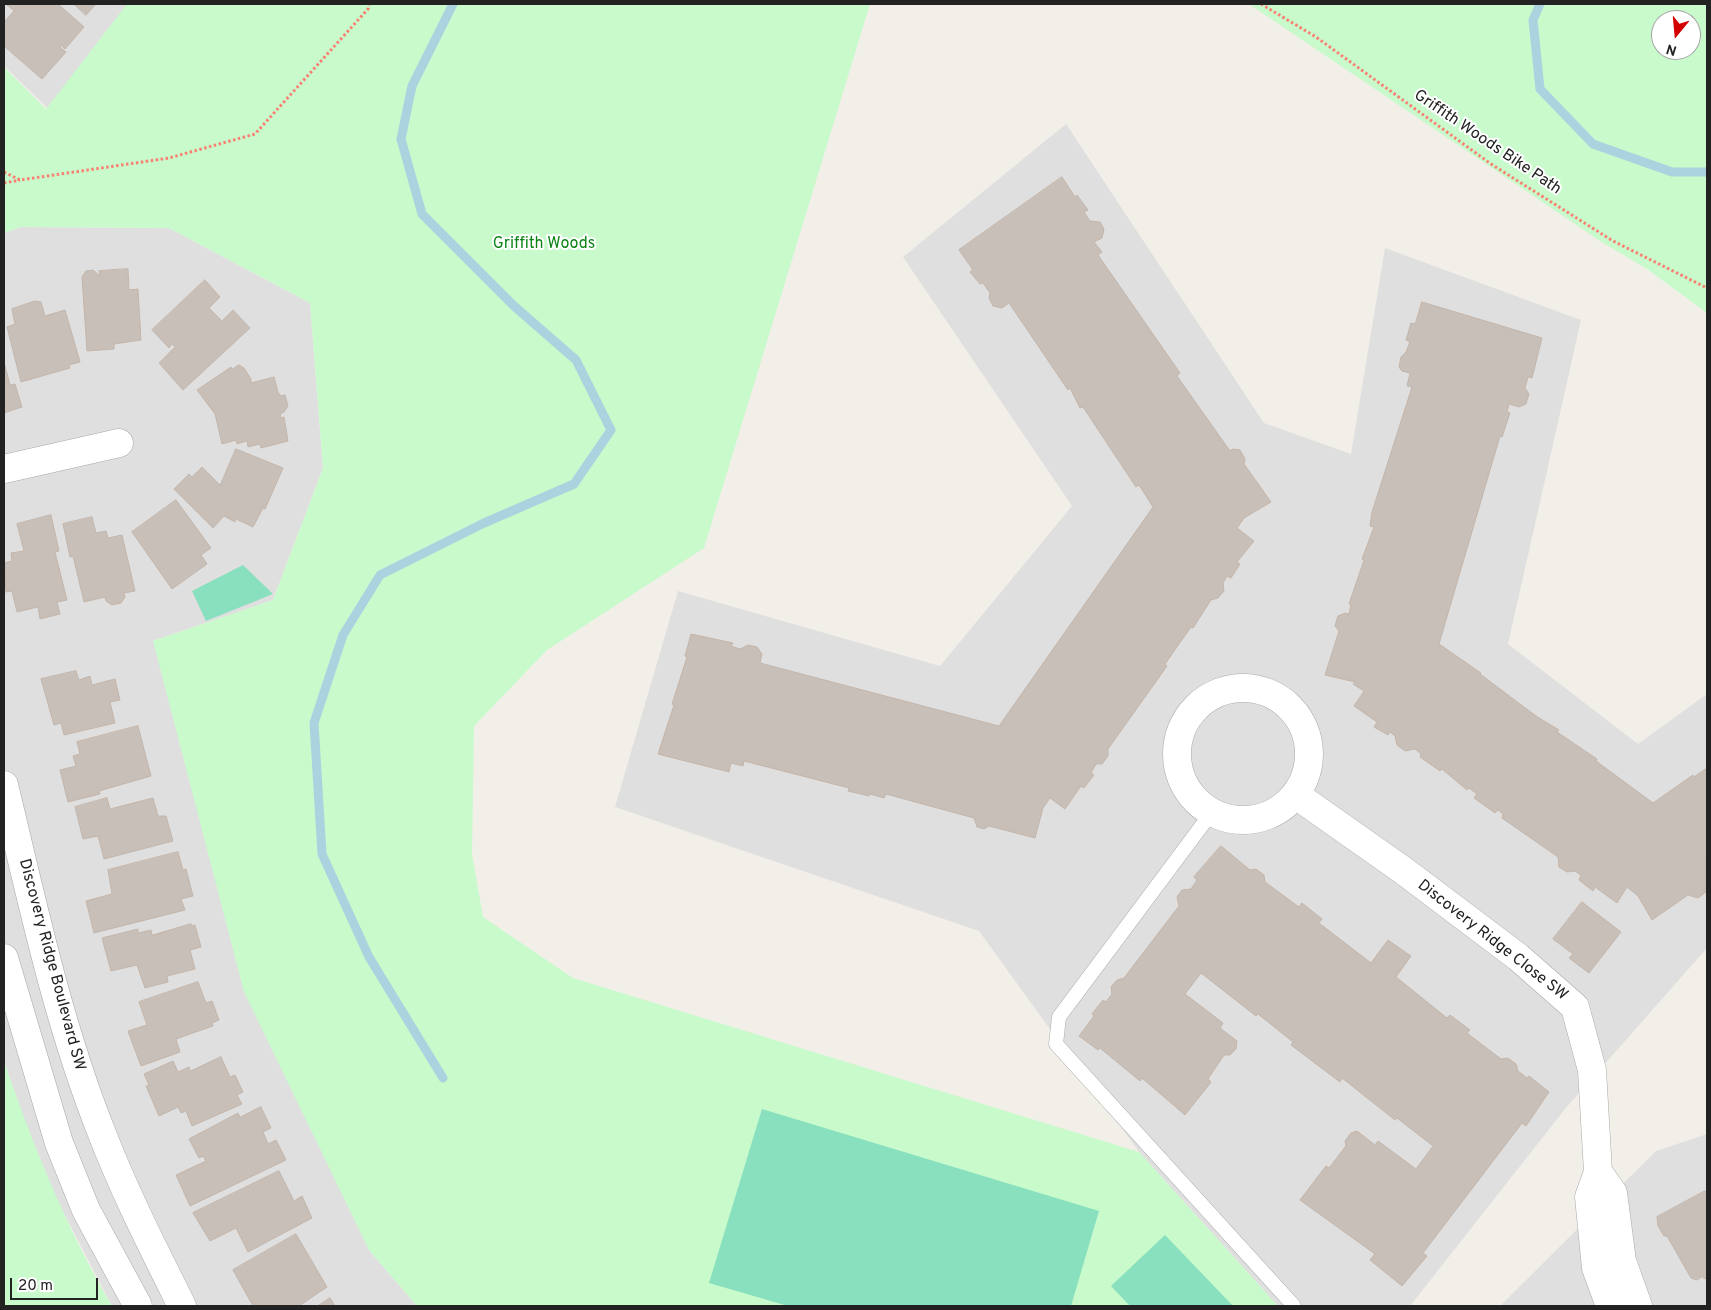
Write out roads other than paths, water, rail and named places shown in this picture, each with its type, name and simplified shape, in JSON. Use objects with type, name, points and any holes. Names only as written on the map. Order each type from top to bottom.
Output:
[{"type":"street","points":[[4,470],[119,443]]},
{"type":"street","points":[[1233,689],[1262,690],[1282,699],[1297,714],[1307,734],[1310,755],[1306,776],[1296,795],[1282,809],[1263,818],[1243,821],[1223,818],[1212,812],[1190,795],[1181,778],[1177,758],[1178,738],[1186,720],[1200,703],[1219,692],[1233,689]]},
{"type":"street","name":"Discovery Ridge Boulevard SW","points":[[4,785],[14,870],[100,1130],[126,1192],[182,1306]]},
{"type":"street","name":"Discovery Ridge Close SW","points":[[1296,795],[1404,871],[1510,951],[1575,1007],[1592,1070],[1598,1172],[1589,1198],[1596,1268],[1610,1306]]},
{"type":"street","points":[[4,958],[59,1143],[86,1210],[138,1306]]},
{"type":"street","points":[[1598,1172],[1613,1193],[1622,1261],[1638,1306]]},
{"type":"street","points":[[86,1210],[126,1192]]},
{"type":"lane","points":[[1212,812],[1060,1017],[1056,1044],[1294,1306]]},
{"type":"waterway","points":[[443,1078],[369,957],[322,854],[314,723],[343,635],[380,575],[484,523],[574,484],[611,430],[576,360],[514,306],[422,214],[401,139],[412,86],[453,4]]},
{"type":"waterway","points":[[1540,4],[1533,20],[1540,89],[1593,144],[1672,172],[1707,172]]},
{"type":"park label","name":"Griffith Woods","points":[[544,245]]}]
